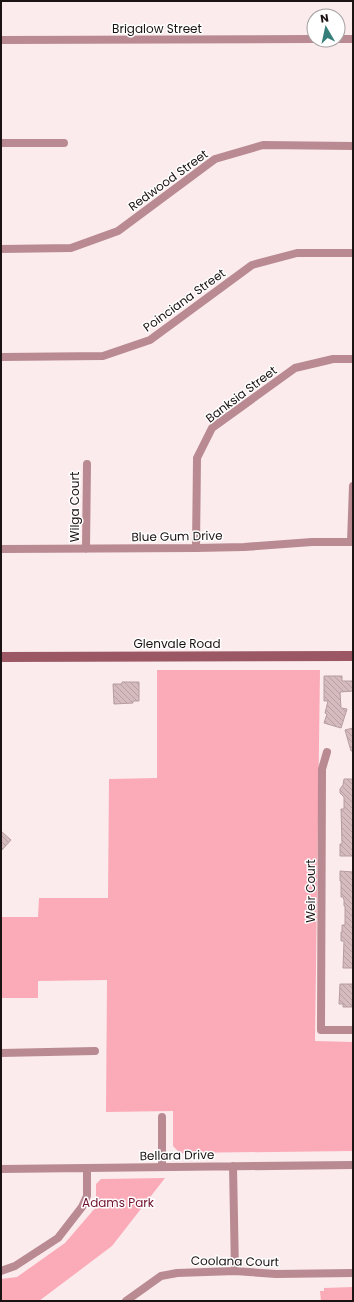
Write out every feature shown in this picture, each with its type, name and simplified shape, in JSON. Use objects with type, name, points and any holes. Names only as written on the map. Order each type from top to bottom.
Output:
[{"type":"street","name":"Brigalow Street","points":[[1,40],[306,39]]},
{"type":"street","points":[[1,143],[64,143]]},
{"type":"street","name":"Redwood Street","points":[[1,249],[71,248],[118,231],[215,159],[263,145],[353,146]]},
{"type":"street","name":"Poinciana Street","points":[[1,357],[104,356],[150,340],[252,265],[297,253],[353,253]]},
{"type":"street","name":"Banksia Street","points":[[196,548],[197,458],[212,428],[295,368],[333,359],[353,359]]},
{"type":"street","name":"Wilga Court","points":[[86,464],[86,549]]},
{"type":"street","points":[[352,542],[353,486]]},
{"type":"street","name":"Blue Gum Drive","points":[[1,549],[196,548],[244,547],[312,542],[352,542]]},
{"type":"street","name":"Glenvale Road","points":[[1,657],[353,656]]},
{"type":"street","name":"Weir Court","points":[[327,752],[322,769],[321,1030],[353,1030]]},
{"type":"street","points":[[1,1053],[95,1051]]},
{"type":"street","points":[[162,1117],[162,1167]]},
{"type":"street","name":"Bellara Drive","points":[[1,1169],[353,1165]]},
{"type":"street","points":[[233,1166],[234,1271]]},
{"type":"street","points":[[1,1271],[15,1266],[58,1238],[82,1207],[87,1196],[87,1168]]},
{"type":"street","name":"Coolana Court","points":[[126,1301],[162,1276],[177,1272],[234,1271],[276,1274],[353,1274]]},
{"type":"green space","points":[[157,670],[320,670],[315,1041],[353,1042],[353,1151],[180,1153],[173,1146],[173,1111],[106,1112],[107,980],[38,981],[38,998],[1,998],[1,917],[38,917],[39,898],[108,898],[109,779],[157,778]]},
{"type":"green space","name":"Adams Park","points":[[165,1178],[112,1246],[39,1301],[1,1301],[1,1279],[17,1277],[65,1243],[96,1207],[96,1184],[101,1179]]},
{"type":"green space","points":[[353,1287],[353,1301],[321,1301],[320,1291],[324,1291],[324,1288]]},
{"type":"building","points":[[324,676],[342,676],[342,681],[353,681],[353,691],[340,692],[341,708],[347,709],[341,728],[324,723],[327,714],[325,713],[328,701],[324,701]]},
{"type":"building","points":[[122,682],[139,682],[139,701],[133,701],[133,703],[114,704],[113,684],[122,684]]},
{"type":"building","points":[[353,728],[353,751],[351,751],[345,730]]},
{"type":"building","points":[[344,779],[353,779],[353,856],[340,856],[340,844],[342,844],[341,809],[344,809],[344,797],[340,793],[340,789],[343,785]]},
{"type":"building","points":[[1,831],[11,840],[1,851]]},
{"type":"building","points":[[340,871],[353,872],[353,968],[343,968],[344,941],[341,941],[341,932],[342,925],[345,925],[345,906],[343,897],[341,897]]},
{"type":"building","points":[[340,984],[352,984],[352,1007],[343,1007],[343,1004],[339,1004]]}]
